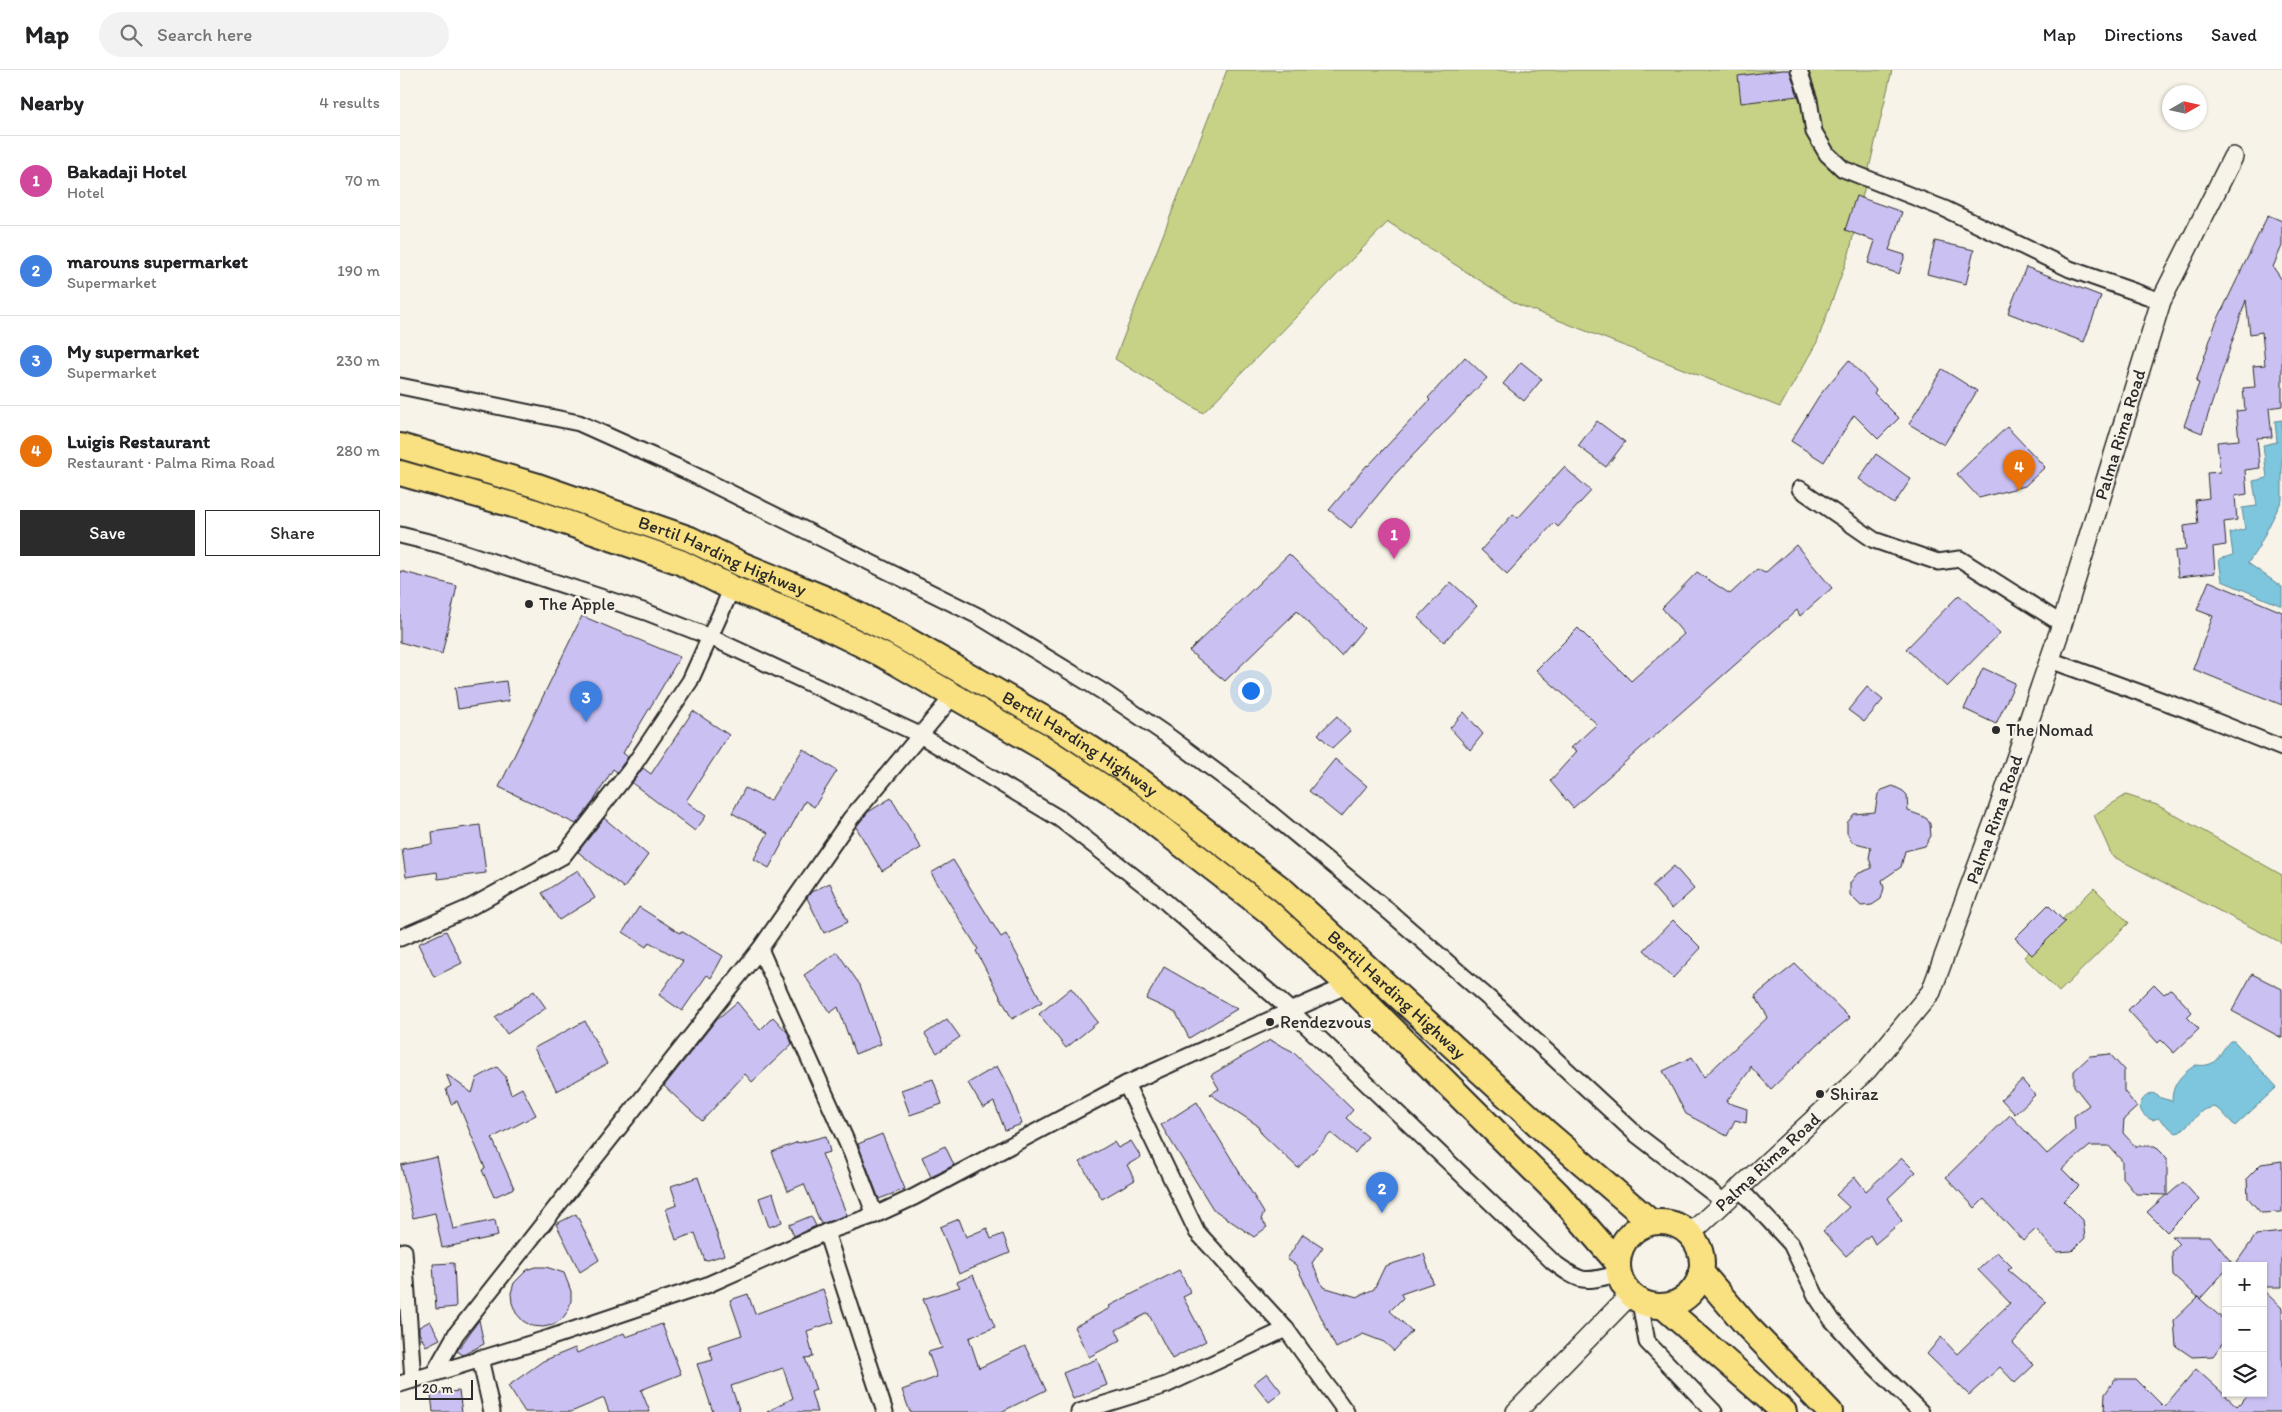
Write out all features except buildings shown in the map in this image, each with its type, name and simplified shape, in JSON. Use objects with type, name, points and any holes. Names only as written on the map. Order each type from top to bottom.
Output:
[{"type":"main road","name":"Bertil Harding Highway","points":[[400,446],[535,485],[690,539],[743,565],[824,598],[895,633],[1055,725],[1142,782],[1284,891],[1545,1131],[1651,1222]]},
{"type":"main road","name":"Bertil Harding Highway","points":[[400,473],[527,509],[680,562],[732,588],[813,622],[883,655],[1042,747],[1128,803],[1268,911],[1348,985],[1558,1194],[1618,1268],[1623,1285],[1635,1298]]},
{"type":"main road","points":[[1618,1268],[1620,1250],[1625,1239],[1641,1226],[1651,1222],[1672,1223],[1690,1234],[1700,1252],[1701,1272],[1698,1282],[1686,1298],[1675,1304],[1664,1306],[1651,1306],[1635,1298]]},
{"type":"main road","points":[[1701,1272],[1747,1326],[1830,1412]]},
{"type":"main road","points":[[1664,1306],[1784,1412]]},
{"type":"street","points":[[1799,70],[1809,100],[1814,132],[1827,154],[1844,169],[1945,209],[2070,269],[2161,301]]},
{"type":"street","name":"Palma Rima Road","points":[[1690,1234],[1738,1187],[1867,1070],[1931,992],[1998,811],[2062,624],[2161,301],[2233,157]]},
{"type":"street","points":[[400,386],[579,423],[686,471],[980,617],[1105,693],[1171,738],[1268,811],[1386,909],[1479,990],[1637,1135],[1723,1201]]},
{"type":"street","points":[[1800,489],[1874,540],[1938,562],[1960,559],[2062,624]]},
{"type":"street","points":[[400,535],[441,545],[637,609],[710,637],[920,735],[1060,819],[1160,897],[1290,1010],[1553,1262],[1572,1276],[1588,1281],[1618,1268]]},
{"type":"street","points":[[400,938],[469,908],[563,856],[631,769],[690,681],[732,588]]},
{"type":"street","points":[[2050,660],[2185,709],[2282,748]]},
{"type":"street","points":[[434,1373],[456,1334],[760,949],[851,818],[954,696]]},
{"type":"street","points":[[760,949],[852,1154],[875,1214]]},
{"type":"street","points":[[404,1251],[406,1382],[549,1338],[708,1285],[826,1232],[914,1198],[1126,1084],[1348,985]]},
{"type":"street","points":[[1126,1084],[1197,1232],[1286,1329],[1346,1412]]},
{"type":"street","points":[[1738,1187],[1792,1244],[1816,1296],[1832,1320],[1873,1365],[1921,1412]]},
{"type":"street","points":[[826,1232],[885,1412]]},
{"type":"street","points":[[1516,1412],[1635,1298],[1647,1342],[1714,1412]]},
{"type":"street","points":[[1078,1412],[1166,1385],[1286,1329]]},
{"type":"street","points":[[480,1358],[492,1412]]},
{"type":"green space","points":[[1227,70],[1892,70],[1849,254],[1817,342],[1780,407],[1517,304],[1388,222],[1203,413],[1115,359]]},
{"type":"green space","points":[[2126,795],[2157,805],[2282,875],[2282,943],[2112,856],[2094,815]]},
{"type":"green space","points":[[2094,888],[2129,923],[2059,992],[2024,957]]},
{"type":"water","points":[[2282,420],[2282,500],[2258,548],[2248,563],[2282,587],[2282,606],[2222,581],[2219,559],[2233,555],[2230,533],[2245,529],[2242,508],[2257,506],[2253,481],[2267,478],[2263,445],[2277,442],[2275,421]]},
{"type":"water","points":[[2230,1041],[2234,1041],[2277,1087],[2235,1126],[2220,1110],[2214,1107],[2203,1110],[2180,1132],[2176,1133],[2158,1118],[2153,1120],[2143,1114],[2140,1106],[2147,1095],[2153,1093],[2161,1098],[2172,1101],[2174,1089],[2182,1075],[2196,1065],[2213,1062]]},
{"type":"place","name":"Luigis Restaurant","points":[[2019,491]]},
{"type":"place","name":"Bakadaji Hotel","points":[[1394,559]]},
{"type":"place","name":"The Apple","points":[[529,604]]},
{"type":"place","name":"My supermarket","points":[[586,722]]},
{"type":"place","name":"The Nomad","points":[[1996,730]]},
{"type":"place","name":"Rendezvous","points":[[1270,1022]]},
{"type":"place","name":"Shiraz","points":[[1820,1094]]},
{"type":"place","name":"marouns supermarket","points":[[1382,1213]]}]
